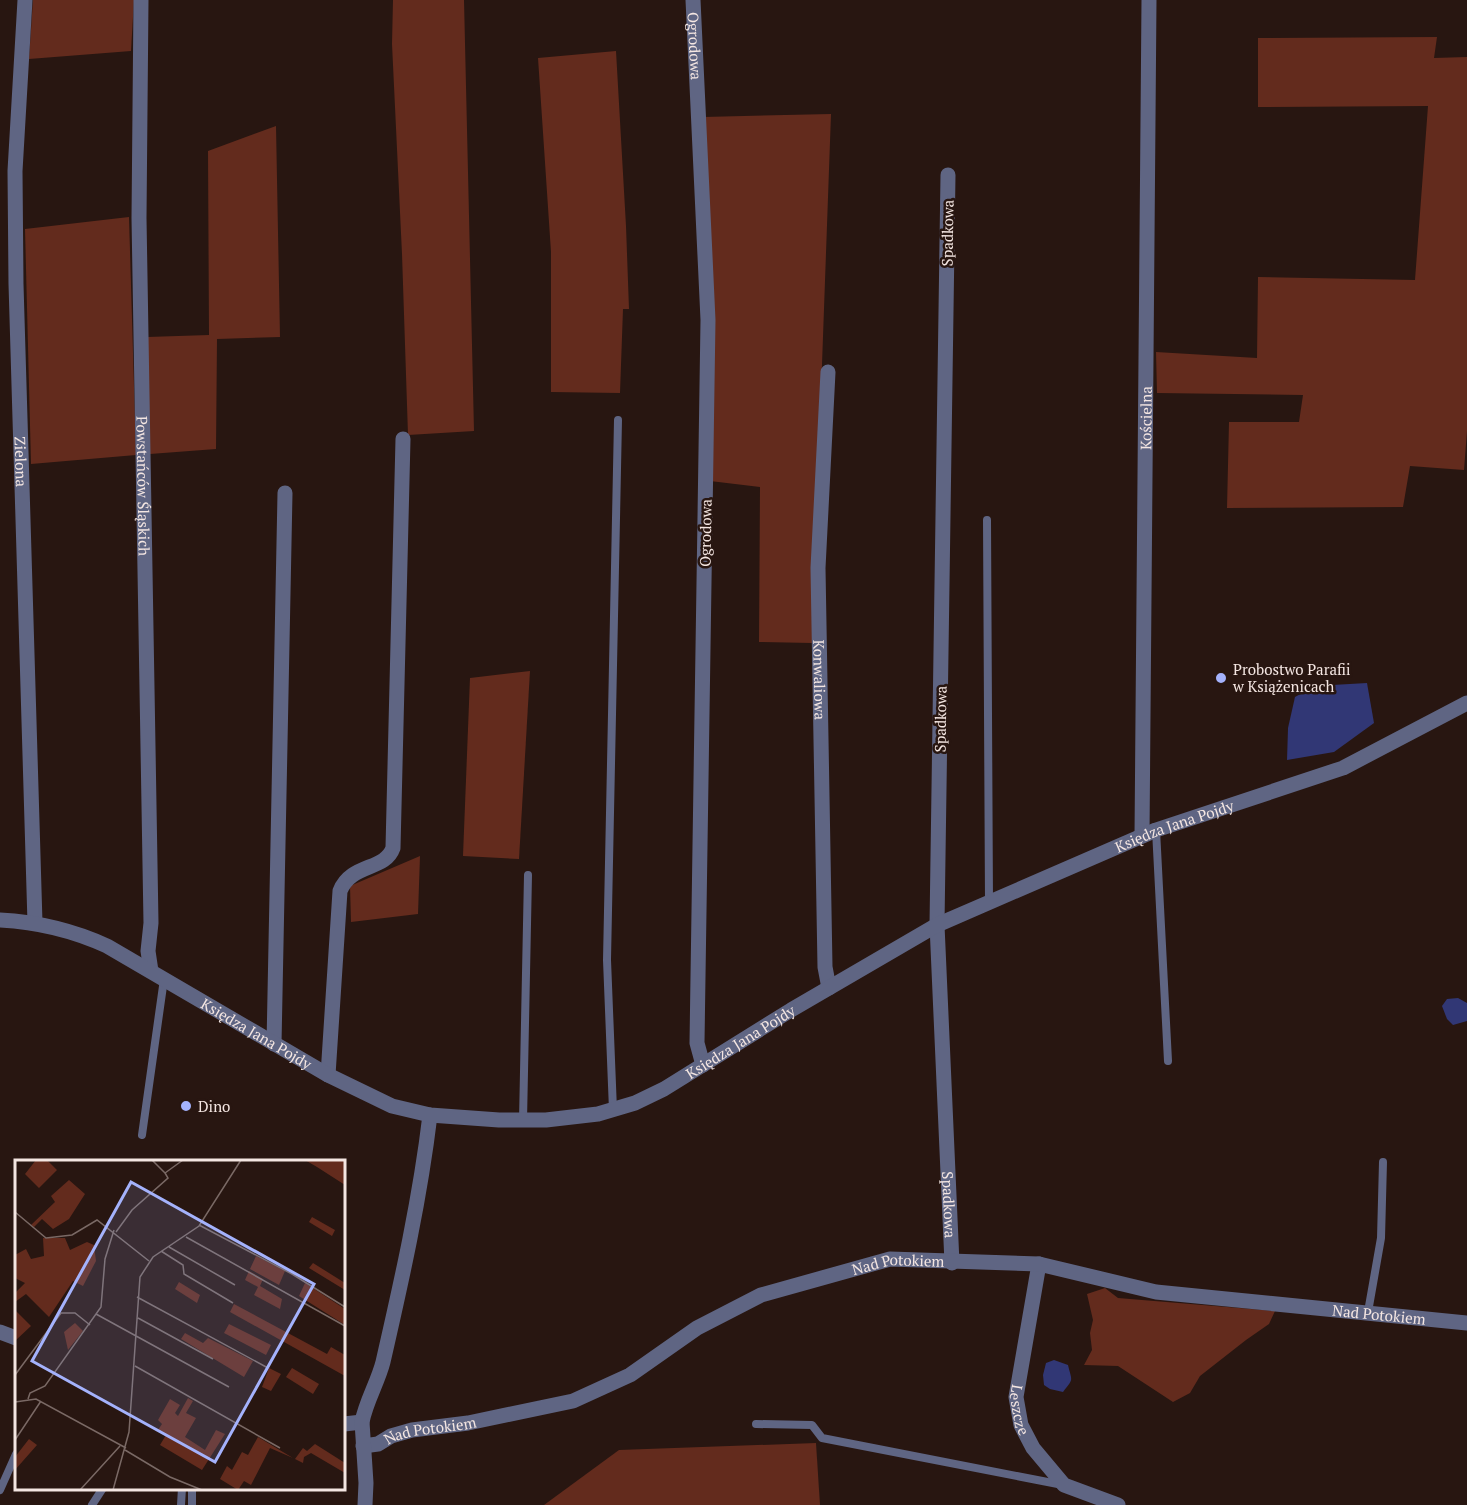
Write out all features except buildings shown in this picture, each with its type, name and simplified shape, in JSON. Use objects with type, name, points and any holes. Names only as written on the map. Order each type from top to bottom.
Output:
[{"type":"street","name":"Zielona","points":[[25,0],[15,171],[16,284],[35,923]]},
{"type":"street","name":"Powstańców Śląskich","points":[[141,0],[139,218],[151,923],[148,951],[158,975]]},
{"type":"street","name":"Ogrodowa","points":[[693,0],[708,320],[697,1043],[703,1065]]},
{"type":"street","name":"Kościelna","points":[[1149,0],[1149,833]]},
{"type":"street","name":"Spadkowa","points":[[948,175],[937,925],[952,1263]]},
{"type":"street","name":"Konwaliowa","points":[[828,372],[818,568],[825,968],[829,988]]},
{"type":"street","points":[[328,1075],[340,891],[344,882],[358,871],[387,859],[393,848],[403,440]]},
{"type":"street","points":[[274,1044],[285,493]]},
{"type":"street","name":"Księdza Jana Pojdy","points":[[0,920],[35,923],[81,935],[117,951],[328,1075],[380,1101],[405,1110],[429,1115],[481,1120],[523,1121],[569,1118],[613,1110],[656,1093],[937,925],[1149,833],[1343,768],[1467,703]]},
{"type":"street","points":[[364,1505],[366,1482],[363,1446],[364,1412],[381,1369],[412,1234],[429,1115]]},
{"type":"street","name":"Nad Potokiem","points":[[363,1446],[378,1444],[391,1436],[412,1430],[468,1423],[573,1401],[630,1375],[697,1328],[761,1295],[890,1259],[952,1263],[1039,1264],[1156,1292],[1467,1323]]},
{"type":"street","name":"Leszcze","points":[[1039,1264],[1016,1398],[1021,1425],[1029,1440],[1064,1485]]},
{"type":"street","points":[[0,1332],[15,1338]]},
{"type":"street","points":[[345,1424],[363,1422]]},
{"type":"street","points":[[1064,1485],[1118,1505]]},
{"type":"lane","points":[[613,1110],[607,960],[618,420]]},
{"type":"lane","points":[[987,520],[989,903]]},
{"type":"lane","points":[[1149,833],[1168,1061]]},
{"type":"lane","points":[[523,1121],[528,875]]},
{"type":"lane","points":[[142,1135],[158,975]]},
{"type":"lane","points":[[1368,1312],[1381,1238],[1383,1162]]},
{"type":"lane","points":[[756,1424],[812,1425],[822,1438],[1064,1485]]},
{"type":"lane","points":[[0,1490],[15,1456]]},
{"type":"lane","points":[[92,1505],[102,1490]]},
{"type":"lane","points":[[181,1505],[182,1490]]},
{"type":"shaded area","points":[[33,0],[134,0],[131,51],[29,59]]},
{"type":"shaded area","points":[[393,0],[464,0],[474,431],[408,435],[392,44]]},
{"type":"shaded area","points":[[1437,37],[1434,58],[1467,57],[1467,431],[1464,470],[1410,466],[1403,507],[1227,508],[1229,422],[1299,422],[1303,395],[1157,393],[1156,352],[1257,358],[1258,277],[1415,280],[1428,106],[1258,107],[1258,38]]},
{"type":"shaded area","points":[[616,51],[629,309],[623,309],[620,393],[551,392],[551,252],[538,58]]},
{"type":"shaded area","points":[[831,114],[812,643],[759,642],[760,487],[710,481],[703,117]]},
{"type":"shaded area","points":[[276,126],[280,337],[217,339],[216,449],[150,454],[147,337],[209,335],[208,151]]},
{"type":"shaded area","points":[[129,217],[136,455],[31,464],[25,229]]},
{"type":"shaded area","points":[[530,671],[519,859],[463,856],[470,678]]},
{"type":"shaded area","points":[[1367,683],[1374,723],[1334,752],[1287,760],[1288,728],[1295,697],[1315,686]]},
{"type":"shaded area","points":[[420,856],[418,914],[351,922],[350,886]]},
{"type":"shaded area","points":[[1458,998],[1467,1003],[1467,1021],[1453,1025],[1447,1019],[1442,1006],[1447,999]]},
{"type":"shaded area","points":[[1105,1288],[1118,1298],[1275,1311],[1269,1324],[1200,1376],[1190,1393],[1173,1402],[1118,1366],[1084,1365],[1092,1350],[1090,1333],[1093,1320],[1087,1294]]},
{"type":"shaded area","points":[[1054,1360],[1068,1365],[1071,1380],[1063,1392],[1044,1385],[1043,1375],[1046,1363]]},
{"type":"shaded area","points":[[816,1443],[820,1505],[544,1505],[619,1450]]},
{"type":"place","name":"Probostwo Parafii w Książenicach","points":[[1221,678]]},
{"type":"place","name":"Dino","points":[[186,1106]]}]
